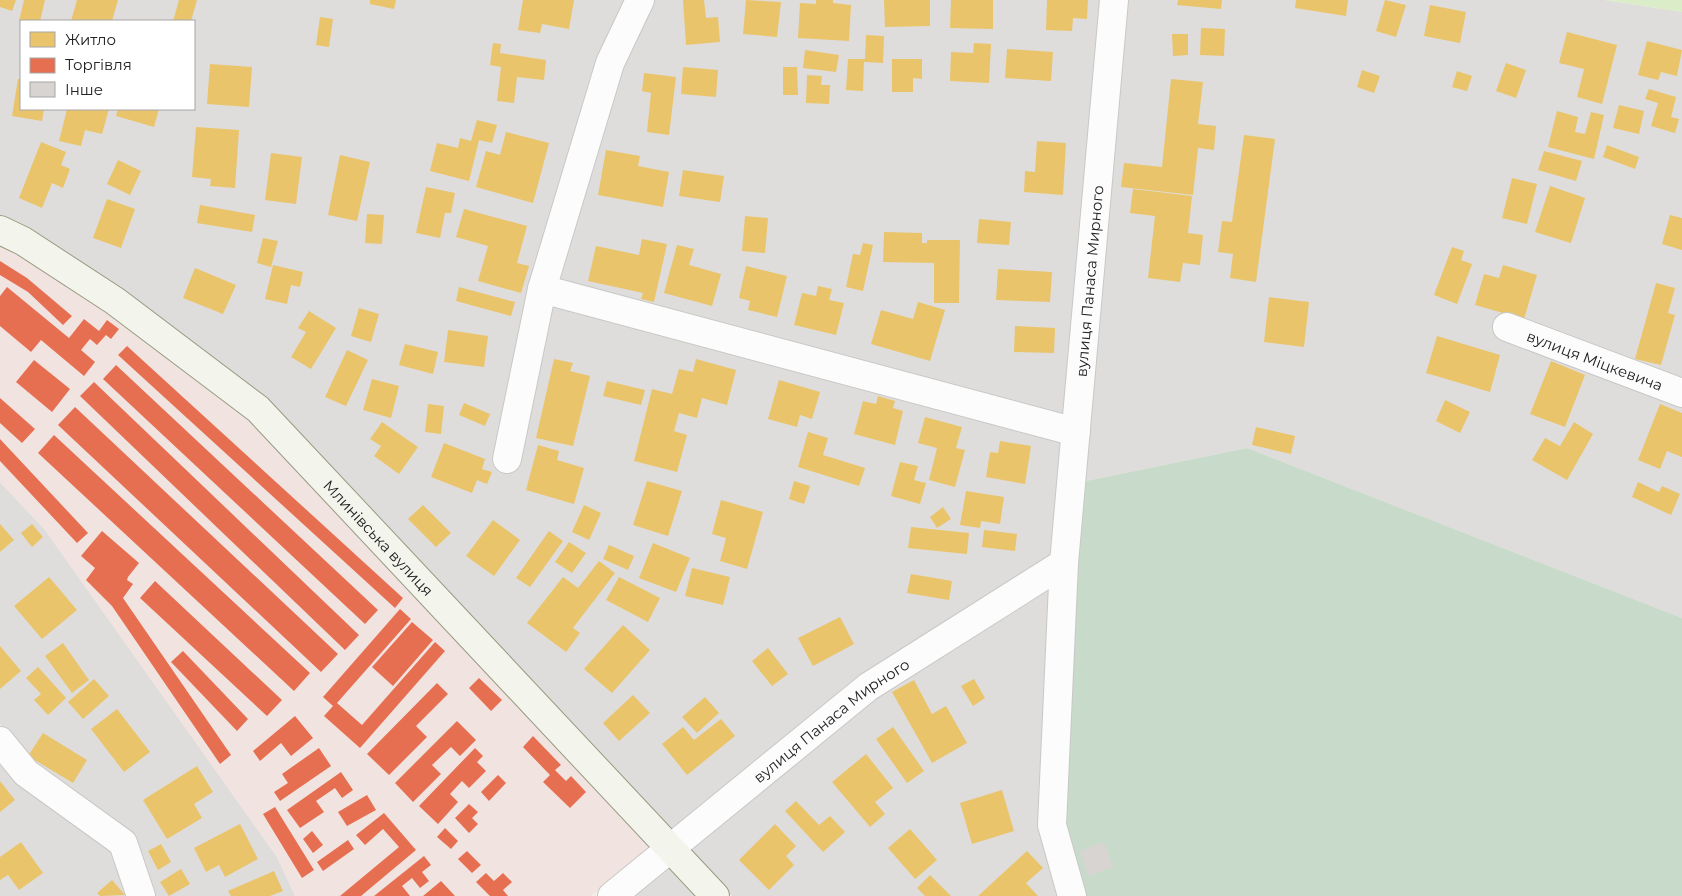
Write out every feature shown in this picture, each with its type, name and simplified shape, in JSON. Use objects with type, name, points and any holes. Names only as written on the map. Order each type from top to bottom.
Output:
[{"type":"main road","name":"Млинівська вулиця","points":[[0,230],[23,242],[115,301],[258,409],[715,896]]},
{"type":"street","points":[[507,459],[542,289],[610,63],[640,0]]},
{"type":"street","name":"вулиця Панаса Мирного","points":[[1072,896],[1052,825],[1064,563],[1114,0]]},
{"type":"street","points":[[542,289],[1076,432]]},
{"type":"street","name":"вулиця Міцкевича","points":[[1507,327],[1682,393]]},
{"type":"street","name":"вулиця Панаса Мирного","points":[[612,896],[668,848],[868,687],[1064,563]]},
{"type":"street","points":[[0,741],[26,773],[123,843],[141,896]]},
{"type":"shaded area","points":[[0,0],[629,0],[549,303],[1062,440],[1052,555],[860,676],[668,832],[29,231],[0,216]]},
{"type":"shaded area","points":[[650,0],[1102,0],[1064,418],[554,282],[619,66]]},
{"type":"shaded area","points":[[1127,0],[1605,0],[1682,12],[1682,618],[1247,448],[1086,481]]},
{"type":"shaded area","points":[[0,243],[108,310],[250,418],[650,846],[591,896],[295,896],[277,857],[45,530],[0,482]]},
{"type":"shaded area","points":[[0,482],[45,530],[277,857],[295,896],[152,896],[33,765],[0,724]]},
{"type":"shaded area","points":[[1050,586],[1059,896],[732,896],[686,849],[875,696]]},
{"type":"shaded area","points":[[0,758],[114,849],[130,896],[0,896]]},
{"type":"shaded area","points":[[667,865],[698,896],[630,896]]},
{"type":"green space","points":[[1605,0],[1682,0],[1682,12]]},
{"type":"green space","points":[[1247,448],[1682,618],[1682,896],[1086,896],[1065,823],[1077,561],[1086,481]]},
{"type":"building: Житло","points":[[0,0],[16,0],[12,11],[0,7]]},
{"type":"building: Житло","points":[[24,0],[45,0],[40,20],[19,21]]},
{"type":"building: Житло","points":[[77,0],[118,0],[112,20],[71,20]]},
{"type":"building: Житло","points":[[179,0],[197,0],[191,20],[173,20]]},
{"type":"building: Житло","points":[[370,0],[396,0],[394,9],[370,4]]},
{"type":"building: Житло","points":[[523,0],[574,0],[569,29],[542,24],[540,33],[518,30]]},
{"type":"building: Житло","points":[[683,0],[704,0],[706,18],[718,17],[720,42],[686,45]]},
{"type":"building: Житло","points":[[746,0],[781,2],[777,37],[743,34]]},
{"type":"building: Житло","points":[[816,0],[833,0],[833,3],[851,5],[849,41],[798,38],[800,3],[816,4]]},
{"type":"building: Житло","points":[[884,0],[930,0],[930,26],[885,27]]},
{"type":"building: Житло","points":[[951,0],[993,0],[993,29],[950,28]]},
{"type":"building: Житло","points":[[1047,0],[1088,0],[1087,19],[1073,18],[1072,31],[1046,30]]},
{"type":"building: Житло","points":[[1178,0],[1222,0],[1221,9],[1177,5]]},
{"type":"building: Житло","points":[[1296,0],[1348,0],[1346,16],[1295,8]]},
{"type":"building: Житло","points":[[1385,0],[1406,5],[1396,37],[1376,31]]},
{"type":"building: Житло","points":[[1430,5],[1466,12],[1460,43],[1424,36]]},
{"type":"building: Житло","points":[[320,17],[333,19],[329,47],[316,45]]},
{"type":"building: Житло","points":[[1201,28],[1225,29],[1224,56],[1200,55]]},
{"type":"building: Житло","points":[[1567,32],[1617,45],[1602,104],[1577,97],[1584,69],[1559,63]]},
{"type":"building: Житло","points":[[1172,34],[1188,34],[1188,55],[1173,56]]},
{"type":"building: Житло","points":[[866,35],[884,36],[883,63],[864,62],[863,91],[846,90],[848,59],[865,59]]},
{"type":"building: Житло","points":[[1647,41],[1682,50],[1677,76],[1661,72],[1658,80],[1638,75]]},
{"type":"building: Житло","points":[[493,43],[501,44],[500,53],[546,60],[544,80],[517,77],[514,103],[497,101],[501,67],[490,65]]},
{"type":"building: Житло","points":[[974,43],[991,44],[989,83],[950,81],[951,52],[973,53]]},
{"type":"building: Житло","points":[[1007,49],[1053,52],[1051,81],[1005,78]]},
{"type":"building: Житло","points":[[805,50],[839,55],[836,72],[803,68]]},
{"type":"building: Житло","points":[[892,59],[922,59],[922,79],[913,78],[913,92],[892,92]]},
{"type":"building: Житло","points":[[1506,63],[1526,70],[1516,98],[1496,91]]},
{"type":"building: Житло","points":[[210,64],[252,67],[249,107],[207,104]]},
{"type":"building: Житло","points":[[683,67],[718,70],[716,97],[681,94]]},
{"type":"building: Житло","points":[[783,67],[797,67],[798,95],[783,95]]},
{"type":"building: Житло","points":[[1362,70],[1380,76],[1374,93],[1357,87]]},
{"type":"building: Житло","points":[[1457,71],[1472,76],[1467,91],[1452,87]]},
{"type":"building: Житло","points":[[644,73],[676,77],[669,135],[647,132],[651,93],[642,91]]},
{"type":"building: Житло","points":[[807,75],[822,76],[821,85],[830,85],[829,104],[806,103]]},
{"type":"building: Житло","points":[[18,79],[20,79],[20,110],[44,110],[42,121],[12,116]]},
{"type":"building: Житло","points":[[1171,79],[1203,82],[1198,124],[1216,126],[1214,150],[1198,148],[1193,195],[1121,187],[1124,163],[1162,167]]},
{"type":"building: Житло","points":[[1649,89],[1676,97],[1671,117],[1679,119],[1675,133],[1651,126],[1658,103],[1645,99]]},
{"type":"building: Житло","points":[[1619,105],[1644,111],[1639,134],[1613,128]]},
{"type":"building: Житло","points":[[67,110],[109,110],[102,134],[85,130],[81,146],[59,141]]},
{"type":"building: Житло","points":[[118,110],[159,110],[154,127],[116,116]]},
{"type":"building: Житло","points":[[1557,111],[1578,117],[1575,132],[1585,134],[1591,112],[1604,115],[1594,159],[1548,147]]},
{"type":"building: Житло","points":[[477,120],[497,125],[492,143],[479,140],[469,181],[430,171],[437,143],[458,148],[460,138],[471,141]]},
{"type":"building: Житло","points":[[196,127],[239,130],[235,188],[210,186],[211,179],[192,177]]},
{"type":"building: Житло","points":[[506,132],[549,143],[533,203],[476,187],[486,151],[500,155]]},
{"type":"building: Житло","points":[[1244,135],[1275,139],[1256,282],[1230,278],[1233,254],[1218,252],[1222,221],[1232,222]]},
{"type":"building: Житло","points":[[1037,141],[1066,143],[1063,195],[1024,192],[1025,171],[1035,172]]},
{"type":"building: Житло","points":[[41,142],[66,152],[61,165],[70,169],[63,188],[52,183],[42,208],[19,198]]},
{"type":"building: Житло","points":[[1607,145],[1639,157],[1635,169],[1603,157]]},
{"type":"building: Житло","points":[[606,150],[640,156],[638,166],[669,172],[663,207],[598,195]]},
{"type":"building: Житло","points":[[1544,151],[1582,161],[1576,181],[1538,170]]},
{"type":"building: Житло","points":[[271,153],[302,157],[296,204],[265,200]]},
{"type":"building: Житло","points":[[340,155],[370,162],[357,221],[328,215]]},
{"type":"building: Житло","points":[[118,160],[141,171],[130,195],[107,184]]},
{"type":"building: Житло","points":[[683,170],[724,176],[720,202],[679,196]]},
{"type":"building: Житло","points":[[1512,178],[1537,184],[1527,224],[1502,218]]},
{"type":"building: Житло","points":[[1550,186],[1585,198],[1571,243],[1535,232]]},
{"type":"building: Житло","points":[[426,187],[455,193],[451,213],[445,213],[440,238],[416,233]]},
{"type":"building: Житло","points":[[1133,189],[1192,196],[1188,233],[1203,235],[1200,265],[1183,263],[1180,282],[1148,278],[1155,216],[1130,213]]},
{"type":"building: Житло","points":[[107,199],[135,209],[121,248],[93,238]]},
{"type":"building: Житло","points":[[200,205],[255,215],[252,232],[197,223]]},
{"type":"building: Житло","points":[[464,209],[527,226],[517,263],[529,266],[521,293],[478,281],[488,246],[456,237]]},
{"type":"building: Житло","points":[[367,214],[384,215],[382,244],[365,243]]},
{"type":"building: Житло","points":[[1670,215],[1682,218],[1682,250],[1662,244]]},
{"type":"building: Житло","points":[[745,216],[768,218],[765,253],[742,251]]},
{"type":"building: Житло","points":[[979,219],[1011,222],[1009,245],[977,243]]},
{"type":"building: Житло","points":[[884,232],[922,233],[922,243],[927,243],[927,240],[960,240],[959,303],[934,303],[934,263],[883,262]]},
{"type":"building: Житло","points":[[263,238],[278,241],[271,267],[257,263]]},
{"type":"building: Житло","points":[[642,239],[667,244],[654,302],[641,299],[643,293],[588,281],[596,246],[639,255]]},
{"type":"building: Житло","points":[[863,243],[873,245],[863,291],[846,287],[853,254],[860,255]]},
{"type":"building: Житло","points":[[677,245],[694,249],[689,265],[721,274],[712,306],[664,293]]},
{"type":"building: Житло","points":[[1452,247],[1464,251],[1461,260],[1472,264],[1457,304],[1434,295]]},
{"type":"building: Житло","points":[[273,265],[303,272],[300,287],[291,285],[287,304],[265,299]]},
{"type":"building: Житло","points":[[1503,265],[1537,275],[1524,319],[1475,305],[1484,274],[1499,278]]},
{"type":"building: Житло","points":[[746,266],[787,276],[777,317],[748,310],[750,301],[739,298]]},
{"type":"building: Житло","points":[[195,268],[236,285],[223,314],[183,298]]},
{"type":"building: Житло","points":[[998,269],[1052,272],[1050,302],[996,300]]},
{"type":"building: Житло","points":[[1656,283],[1675,288],[1668,313],[1675,315],[1661,365],[1635,359]]},
{"type":"building: Житло","points":[[818,286],[832,289],[829,300],[844,303],[836,335],[794,325],[802,293],[816,296]]},
{"type":"building: Житло","points":[[459,287],[515,302],[511,316],[456,301]]},
{"type":"building: Житло","points":[[1269,297],[1309,302],[1304,347],[1264,342]]},
{"type":"building: Житло","points":[[918,302],[945,310],[930,361],[871,344],[881,310],[913,319]]},
{"type":"building: Житло","points":[[359,308],[379,314],[371,342],[351,336]]},
{"type":"building: Житло","points":[[309,311],[336,328],[311,369],[291,357],[306,332],[298,328]]},
{"type":"building: Житло","points":[[1015,326],[1055,328],[1054,353],[1014,352]]},
{"type":"building: Житло","points":[[448,330],[488,336],[484,367],[444,362]]},
{"type":"building: Житло","points":[[1437,336],[1500,355],[1490,392],[1426,373]]},
{"type":"building: Житло","points":[[405,344],[438,352],[433,374],[399,365]]},
{"type":"building: Житло","points":[[347,350],[368,360],[346,406],[325,397]]},
{"type":"building: Житло","points":[[554,359],[573,363],[570,371],[590,376],[573,446],[536,438]]},
{"type":"building: Житло","points":[[696,359],[736,370],[727,405],[702,398],[697,418],[679,413],[674,431],[687,435],[677,472],[634,461],[652,389],[672,394],[679,369],[693,372]]},
{"type":"building: Житло","points":[[1551,361],[1585,375],[1565,427],[1530,414]]},
{"type":"building: Житло","points":[[372,379],[399,386],[391,418],[363,410]]},
{"type":"building: Житло","points":[[779,380],[820,392],[812,419],[800,415],[797,427],[768,419]]},
{"type":"building: Житло","points":[[607,381],[645,390],[641,405],[603,396]]},
{"type":"building: Житло","points":[[878,396],[895,401],[893,408],[903,411],[895,445],[854,434],[863,401],[876,404]]},
{"type":"building: Житло","points":[[1445,400],[1470,412],[1460,433],[1436,421]]},
{"type":"building: Житло","points":[[464,403],[490,414],[485,426],[459,415]]},
{"type":"building: Житло","points":[[428,404],[444,406],[441,434],[425,432]]},
{"type":"building: Житло","points":[[1660,404],[1682,413],[1682,457],[1667,451],[1660,469],[1638,460]]},
{"type":"building: Житло","points":[[925,417],[962,427],[956,448],[965,450],[955,487],[929,480],[937,448],[918,443]]},
{"type":"building: Житло","points":[[382,422],[418,447],[399,474],[374,456],[381,446],[370,439]]},
{"type":"building: Житло","points":[[1574,422],[1593,434],[1567,480],[1532,460],[1545,438],[1560,446]]},
{"type":"building: Житло","points":[[1256,427],[1295,436],[1291,454],[1252,445]]},
{"type":"building: Житло","points":[[808,432],[828,438],[823,455],[865,468],[859,486],[798,467]]},
{"type":"building: Житло","points":[[1000,441],[1031,446],[1025,484],[986,477],[990,452],[998,453]]},
{"type":"building: Житло","points":[[444,443],[485,459],[482,469],[492,472],[487,484],[477,480],[472,493],[431,477]]},
{"type":"building: Житло","points":[[538,445],[559,451],[557,460],[584,468],[574,504],[526,490]]},
{"type":"building: Житло","points":[[900,462],[918,466],[914,480],[926,483],[920,504],[891,496]]},
{"type":"building: Житло","points":[[647,481],[682,491],[668,536],[633,525]]},
{"type":"building: Житло","points":[[794,481],[810,486],[804,504],[789,499]]},
{"type":"building: Житло","points":[[1638,482],[1659,492],[1662,486],[1680,494],[1671,515],[1632,497]]},
{"type":"building: Житло","points":[[966,491],[1004,497],[1000,524],[981,521],[980,528],[960,525]]},
{"type":"building: Житло","points":[[721,500],[763,512],[747,569],[720,561],[726,538],[712,534]]},
{"type":"building: Житло","points":[[423,505],[451,533],[436,547],[408,519]]},
{"type":"building: Житло","points":[[584,505],[601,513],[589,540],[572,532]]},
{"type":"building: Житло","points":[[943,507],[951,519],[937,528],[930,517]]},
{"type":"building: Житло","points":[[493,520],[520,540],[494,576],[466,556]]},
{"type":"building: Житло","points":[[0,524],[14,540],[0,552]]},
{"type":"building: Житло","points":[[32,524],[43,537],[32,547],[21,533]]},
{"type":"building: Житло","points":[[911,527],[969,533],[967,554],[908,548]]},
{"type":"building: Житло","points":[[984,530],[1017,534],[1015,551],[982,547]]},
{"type":"building: Житло","points":[[549,531],[563,541],[530,587],[516,578]]},
{"type":"building: Житло","points":[[569,542],[586,553],[572,573],[555,562]]},
{"type":"building: Житло","points":[[653,543],[690,558],[676,592],[639,578]]},
{"type":"building: Житло","points":[[609,545],[634,556],[628,570],[603,559]]},
{"type":"building: Житло","points":[[599,561],[615,573],[573,628],[580,633],[566,652],[527,623],[563,577],[578,588]]},
{"type":"building: Житло","points":[[692,568],[730,577],[723,605],[685,596]]},
{"type":"building: Житло","points":[[911,574],[952,581],[949,600],[907,593]]},
{"type":"building: Житло","points":[[49,577],[77,610],[42,639],[14,606]]},
{"type":"building: Житло","points":[[619,577],[660,598],[648,622],[606,600]]},
{"type":"building: Житло","points":[[840,617],[854,644],[813,666],[798,638]]},
{"type":"building: Житло","points":[[623,625],[650,650],[612,693],[584,669]]},
{"type":"building: Житло","points":[[63,643],[89,680],[72,693],[45,656]]},
{"type":"building: Житло","points":[[0,646],[21,671],[0,689]]},
{"type":"building: Житло","points":[[768,648],[788,674],[772,686],[752,661]]},
{"type":"building: Житло","points":[[38,667],[66,698],[48,715],[34,700],[41,694],[26,678]]},
{"type":"building: Житло","points":[[94,679],[109,696],[83,719],[68,702]]},
{"type":"building: Житло","points":[[974,679],[985,698],[973,706],[961,686]]},
{"type":"building: Житло","points":[[914,680],[932,714],[946,706],[967,743],[932,763],[892,692]]},
{"type":"building: Житло","points":[[633,695],[650,713],[619,741],[603,723]]},
{"type":"building: Житло","points":[[705,697],[719,713],[697,733],[682,717]]},
{"type":"building: Житло","points":[[117,709],[150,752],[124,772],[91,729]]},
{"type":"building: Житло","points":[[721,719],[735,736],[687,775],[662,744],[683,727],[694,740]]},
{"type":"building: Житло","points":[[893,727],[924,771],[907,783],[876,739]]},
{"type":"building: Житло","points":[[43,733],[87,760],[73,783],[28,756]]},
{"type":"building: Житло","points":[[866,754],[893,788],[875,802],[885,814],[870,827],[832,782]]},
{"type":"building: Житло","points":[[197,766],[213,792],[194,804],[202,818],[167,839],[143,800]]},
{"type":"building: Житло","points":[[0,781],[15,800],[0,812]]},
{"type":"building: Житло","points":[[1002,790],[1014,831],[972,844],[960,803]]},
{"type":"building: Житло","points":[[796,801],[819,825],[830,816],[845,832],[823,852],[785,811]]},
{"type":"building: Житло","points":[[240,824],[258,859],[225,877],[219,865],[206,872],[194,848]]},
{"type":"building: Житло","points":[[775,824],[796,846],[786,856],[794,865],[769,890],[739,860]]},
{"type":"building: Житло","points":[[910,829],[937,860],[915,879],[888,848]]},
{"type":"building: Житло","points":[[21,842],[43,873],[19,890],[8,875],[0,880],[0,857]]},
{"type":"building: Житло","points":[[161,844],[171,862],[158,870],[148,851]]},
{"type":"building: Житло","points":[[1027,851],[1043,868],[1026,883],[1038,896],[978,896]]},
{"type":"building: Житло","points":[[181,869],[190,884],[169,896],[160,882]]},
{"type":"building: Житло","points":[[274,871],[283,891],[270,896],[231,896],[228,891]]},
{"type":"building: Житло","points":[[930,875],[951,896],[925,896],[917,888]]},
{"type":"building: Житло","points":[[112,880],[125,895],[100,896],[97,893]]},
{"type":"building: Торгівля","points":[[0,261],[27,278],[72,316],[63,325],[28,292],[0,275]]},
{"type":"building: Торгівля","points":[[7,287],[69,338],[84,319],[99,331],[107,320],[119,329],[111,339],[106,335],[97,345],[90,339],[81,350],[95,362],[84,376],[41,340],[31,352],[0,326],[0,296]]},
{"type":"building: Торгівля","points":[[127,346],[403,598],[395,608],[118,355]]},
{"type":"building: Торгівля","points":[[34,360],[70,389],[52,412],[16,382]]},
{"type":"building: Торгівля","points":[[116,365],[378,610],[365,624],[103,379]]},
{"type":"building: Торгівля","points":[[94,382],[359,635],[345,650],[80,396]]},
{"type":"building: Торгівля","points":[[0,398],[35,429],[22,443],[0,423]]},
{"type":"building: Торгівля","points":[[75,407],[338,654],[321,672],[58,425]]},
{"type":"building: Торгівля","points":[[54,435],[310,673],[294,691],[38,453]]},
{"type":"building: Торгівля","points":[[0,439],[88,533],[77,543],[0,461]]},
{"type":"building: Торгівля","points":[[102,531],[139,563],[128,577],[127,580],[133,584],[123,598],[231,755],[220,764],[112,606],[86,580],[95,568],[81,556]]},
{"type":"building: Торгівля","points":[[155,581],[282,700],[267,716],[140,598]]},
{"type":"building: Торгівля","points":[[400,609],[411,619],[337,703],[362,725],[435,642],[445,651],[360,748],[324,716],[333,706],[323,697]]},
{"type":"building: Торгівля","points":[[412,622],[433,640],[393,686],[372,667]]},
{"type":"building: Торгівля","points":[[183,651],[248,719],[237,731],[171,662]]},
{"type":"building: Торгівля","points":[[479,678],[502,700],[491,711],[469,688]]},
{"type":"building: Торгівля","points":[[437,683],[448,694],[416,726],[427,737],[389,775],[367,754]]},
{"type":"building: Торгівля","points":[[295,716],[313,738],[291,756],[281,743],[260,761],[253,751]]},
{"type":"building: Торгівля","points":[[457,721],[476,740],[460,756],[451,747],[432,765],[441,774],[413,802],[395,783]]},
{"type":"building: Торгівля","points":[[533,736],[561,765],[555,770],[566,781],[571,776],[586,792],[570,808],[543,782],[550,775],[523,747]]},
{"type":"building: Торгівля","points":[[319,748],[331,766],[280,801],[274,792],[288,783],[282,774]]},
{"type":"building: Торгівля","points":[[475,748],[483,756],[477,762],[486,771],[469,788],[462,781],[450,794],[458,802],[438,824],[419,806]]},
{"type":"building: Торгівля","points":[[341,772],[353,790],[342,798],[335,788],[316,801],[324,812],[300,828],[287,810]]},
{"type":"building: Торгівля","points":[[498,775],[506,783],[489,801],[481,792]]},
{"type":"building: Торгівля","points":[[367,795],[376,810],[347,826],[338,812]]},
{"type":"building: Торгівля","points":[[469,804],[478,812],[472,818],[478,824],[469,833],[455,818]]},
{"type":"building: Торгівля","points":[[275,807],[314,870],[302,878],[263,814]]},
{"type":"building: Торгівля","points":[[384,813],[416,850],[361,896],[340,896],[399,847],[383,829],[365,845],[356,835]]},
{"type":"building: Торгівля","points":[[445,828],[458,841],[451,849],[437,837]]},
{"type":"building: Торгівля","points":[[312,831],[323,845],[313,853],[303,839]]},
{"type":"building: Торгівля","points":[[348,840],[354,849],[323,871],[317,862]]},
{"type":"building: Торгівля","points":[[467,851],[481,865],[472,873],[458,859]]},
{"type":"building: Торгівля","points":[[424,856],[431,865],[422,872],[429,881],[420,888],[412,878],[402,886],[410,896],[374,896]]},
{"type":"building: Торгівля","points":[[486,873],[494,881],[503,873],[512,882],[503,890],[508,896],[490,896],[476,882]]},
{"type":"building: Торгівля","points":[[441,881],[455,896],[423,896]]},
{"type":"building: Інше","points":[[1104,842],[1113,867],[1088,876],[1080,851]]}]
